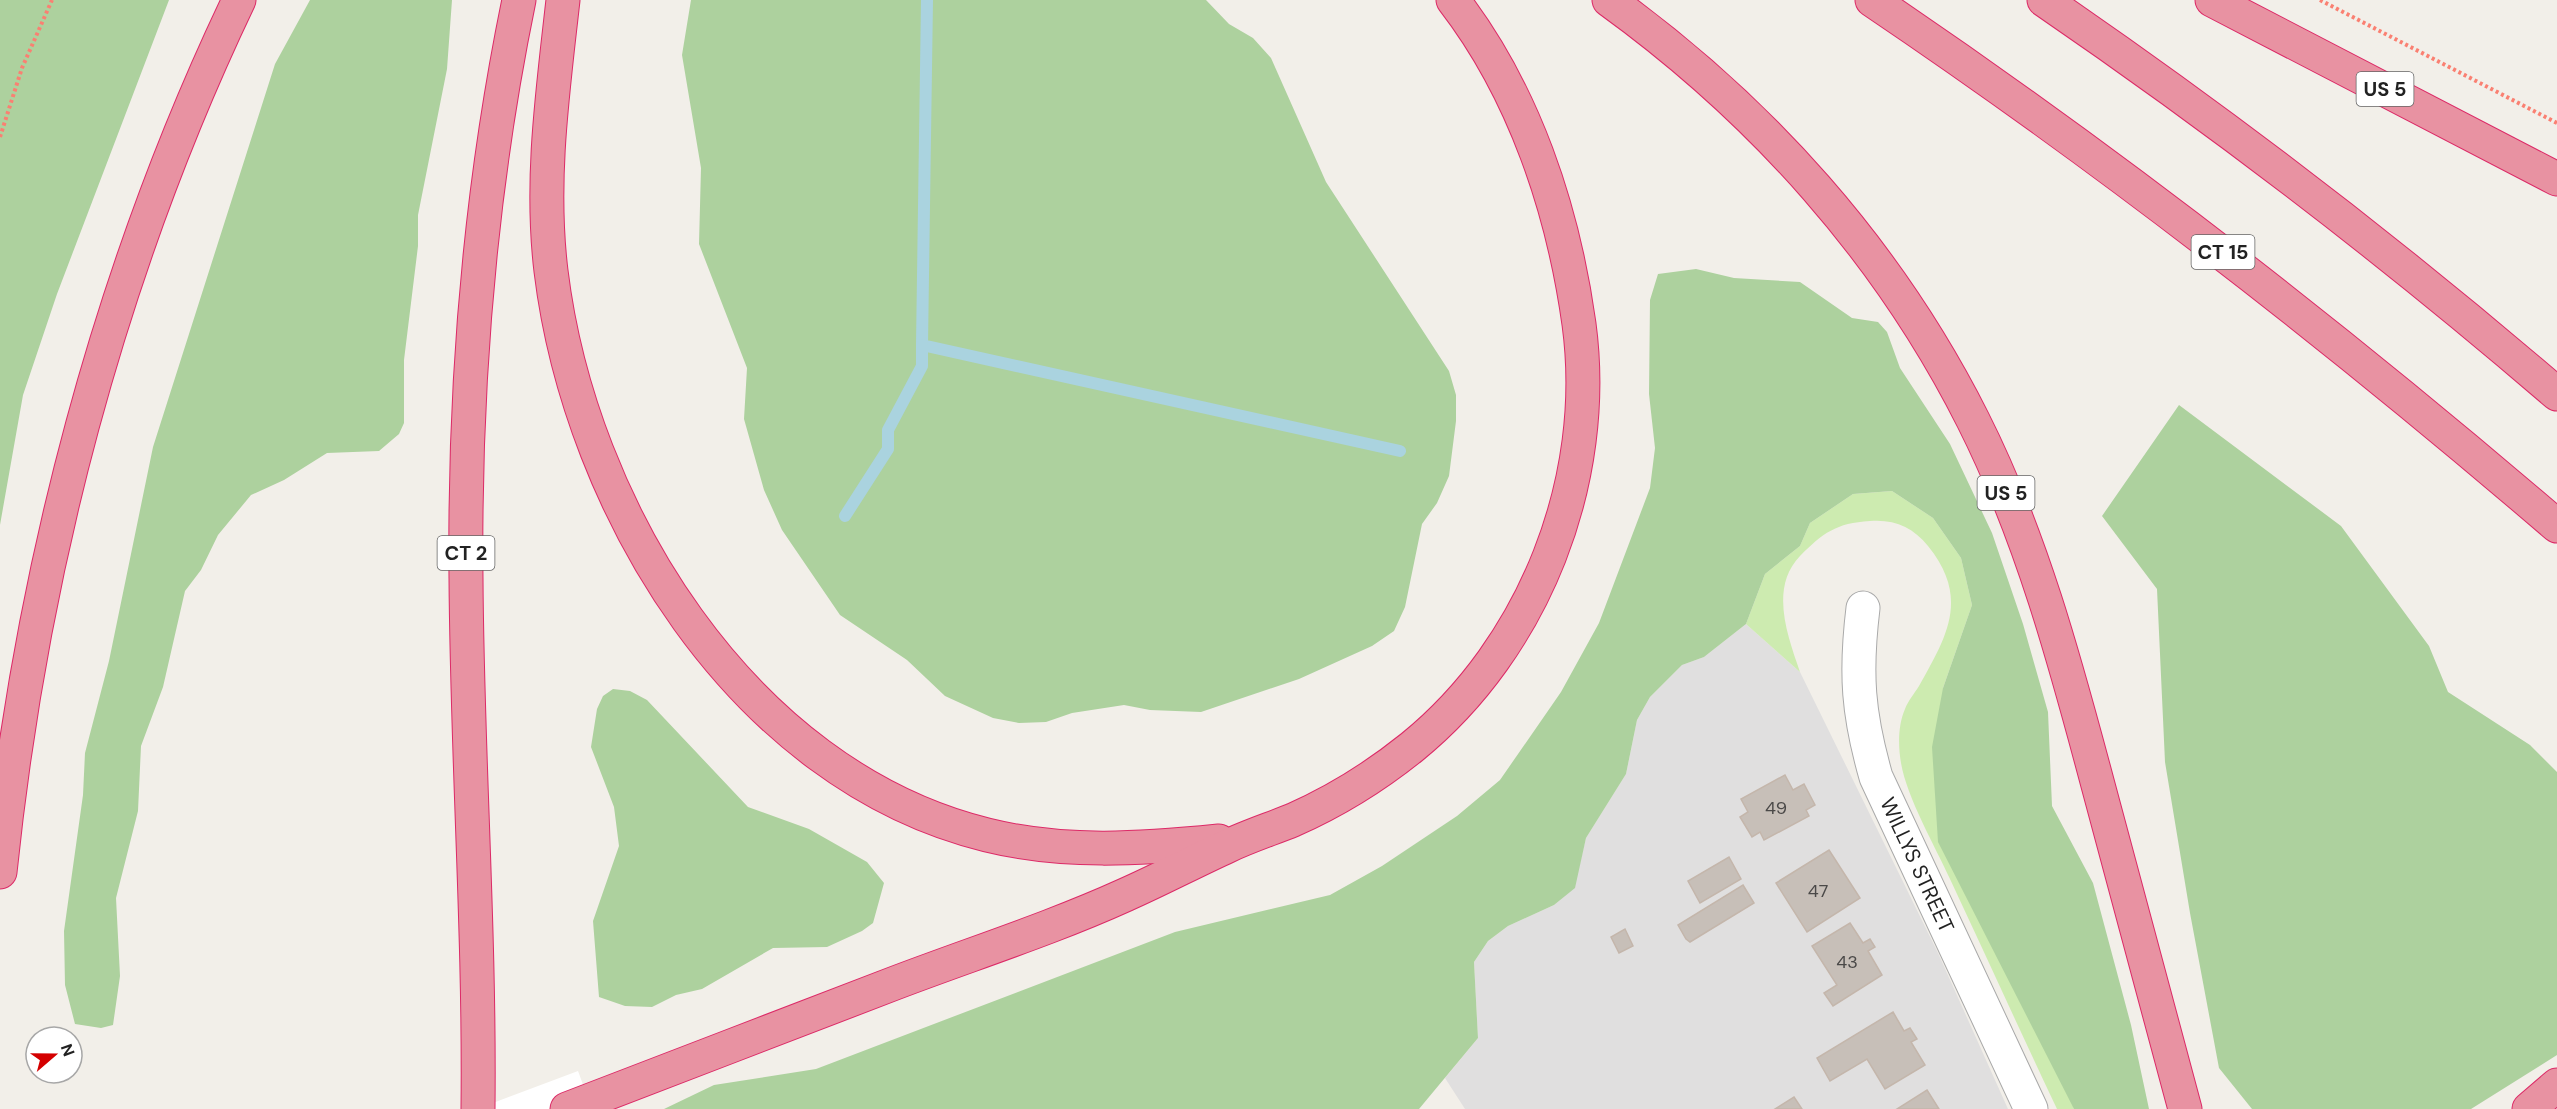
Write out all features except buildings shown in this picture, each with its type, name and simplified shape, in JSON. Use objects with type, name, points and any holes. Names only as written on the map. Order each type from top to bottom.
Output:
[{"type":"highway","points":[[0,872],[28,673],[48,571],[93,391],[154,203],[199,89],[239,0]]},
{"type":"highway","name":"CT 2","points":[[478,1109],[466,579],[470,407],[477,301],[488,194],[519,0]]},
{"type":"highway","points":[[563,0],[549,123],[547,179],[551,270],[558,317],[585,415],[622,505],[655,571],[698,633],[751,696],[800,742],[864,784],[895,801],[954,825],[1018,842],[1072,848],[1136,849],[1242,839]]},
{"type":"highway","points":[[578,1105],[1122,897],[1242,839],[1295,819],[1358,786],[1407,751],[1441,722],[1466,694],[1497,653],[1531,597],[1562,524],[1574,479],[1582,425],[1582,346],[1571,274],[1558,219],[1515,102],[1494,60],[1453,0]]},
{"type":"highway","name":"US 5","points":[[1609,0],[1672,48],[1728,96],[1810,179],[1873,259],[1914,317],[1974,422],[2018,523],[2057,639],[2185,1109]]},
{"type":"highway","name":"CT 15","points":[[1872,0],[2032,110],[2244,268],[2439,425],[2557,526]]},
{"type":"highway","points":[[2044,0],[2296,182],[2438,294],[2557,394]]},
{"type":"highway","name":"US 5","points":[[2212,0],[2557,178]]},
{"type":"highway","points":[[2529,1109],[2557,1085]]},
{"type":"street","name":"WILLYS STREET","points":[[1863,608],[1857,658],[1858,702],[1876,777],[2031,1109]]},
{"type":"path","points":[[0,137],[22,68],[52,0]]},
{"type":"path","points":[[2320,0],[2557,123]]},
{"type":"shaded area","points":[[1746,624],[1800,672],[1938,953],[2008,1109],[1465,1109],[1445,1078],[1478,1038],[1474,962],[1488,941],[1508,926],[1554,905],[1574,888],[1586,838],[1626,774],[1637,720],[1650,697],[1682,665],[1704,657]]},
{"type":"green space","points":[[0,0],[169,0],[57,294],[23,395],[0,525]]},
{"type":"green space","points":[[310,0],[452,0],[447,69],[418,215],[418,246],[404,360],[404,423],[399,434],[379,451],[327,453],[284,480],[251,495],[218,535],[201,570],[185,591],[163,687],[141,746],[138,811],[116,898],[120,976],[113,1025],[101,1028],[75,1024],[65,985],[64,931],[83,795],[85,753],[109,661],[153,447],[275,64]]},
{"type":"green space","points":[[691,0],[1206,0],[1229,24],[1253,38],[1271,58],[1326,182],[1449,371],[1456,395],[1456,421],[1449,476],[1437,503],[1422,524],[1405,607],[1394,631],[1372,646],[1299,679],[1201,712],[1150,710],[1124,705],[1072,713],[1046,722],[1019,723],[993,718],[945,696],[907,660],[840,615],[782,530],[764,490],[744,419],[747,368],[699,244],[701,168],[682,55]]},
{"type":"green space","points":[[1696,269],[1734,278],[1800,282],[1852,318],[1878,322],[1887,332],[1900,368],[1950,444],[1992,533],[2023,624],[2048,712],[2052,806],[2093,883],[2131,1025],[2149,1109],[2074,1109],[1938,842],[1932,747],[1943,688],[1972,605],[1961,558],[1933,518],[1892,491],[1853,494],[1810,523],[1800,546],[1765,574],[1746,624],[1704,657],[1682,665],[1650,697],[1637,720],[1626,774],[1586,838],[1575,888],[1554,905],[1508,926],[1488,941],[1474,962],[1478,1038],[1419,1109],[664,1109],[714,1085],[816,1069],[1175,932],[1330,895],[1382,866],[1457,816],[1500,780],[1561,692],[1599,623],[1650,488],[1655,448],[1649,394],[1650,300],[1658,274]]},
{"type":"green space","points":[[2179,405],[2341,526],[2429,646],[2448,692],[2530,745],[2557,772],[2557,1055],[2471,1109],[2252,1109],[2219,1068],[2165,762],[2157,589],[2102,516]]},
{"type":"green space","points":[[1892,491],[1933,518],[1961,558],[1972,605],[1943,688],[2074,1109],[2057,1109],[1922,822],[1904,777],[1899,743],[1903,715],[1938,650],[1950,617],[1951,600],[1941,565],[1922,539],[1909,529],[1887,521],[1848,524],[1823,535],[1808,548],[1791,569],[1785,583],[1784,613],[1800,672],[1746,624],[1765,574],[1800,546],[1810,523],[1853,494]]},
{"type":"green space","points":[[613,689],[630,691],[647,700],[748,807],[809,829],[867,862],[884,883],[873,923],[862,931],[827,947],[773,948],[702,989],[676,995],[652,1007],[625,1006],[599,997],[593,921],[619,846],[614,807],[591,747],[597,709],[603,696]]},
{"type":"pier","points":[[578,1071],[592,1109],[477,1109]]},
{"type":"waterway","points":[[927,0],[922,345],[1400,451]]},
{"type":"waterway","points":[[845,516],[888,449],[888,430],[922,366],[922,345]]}]
